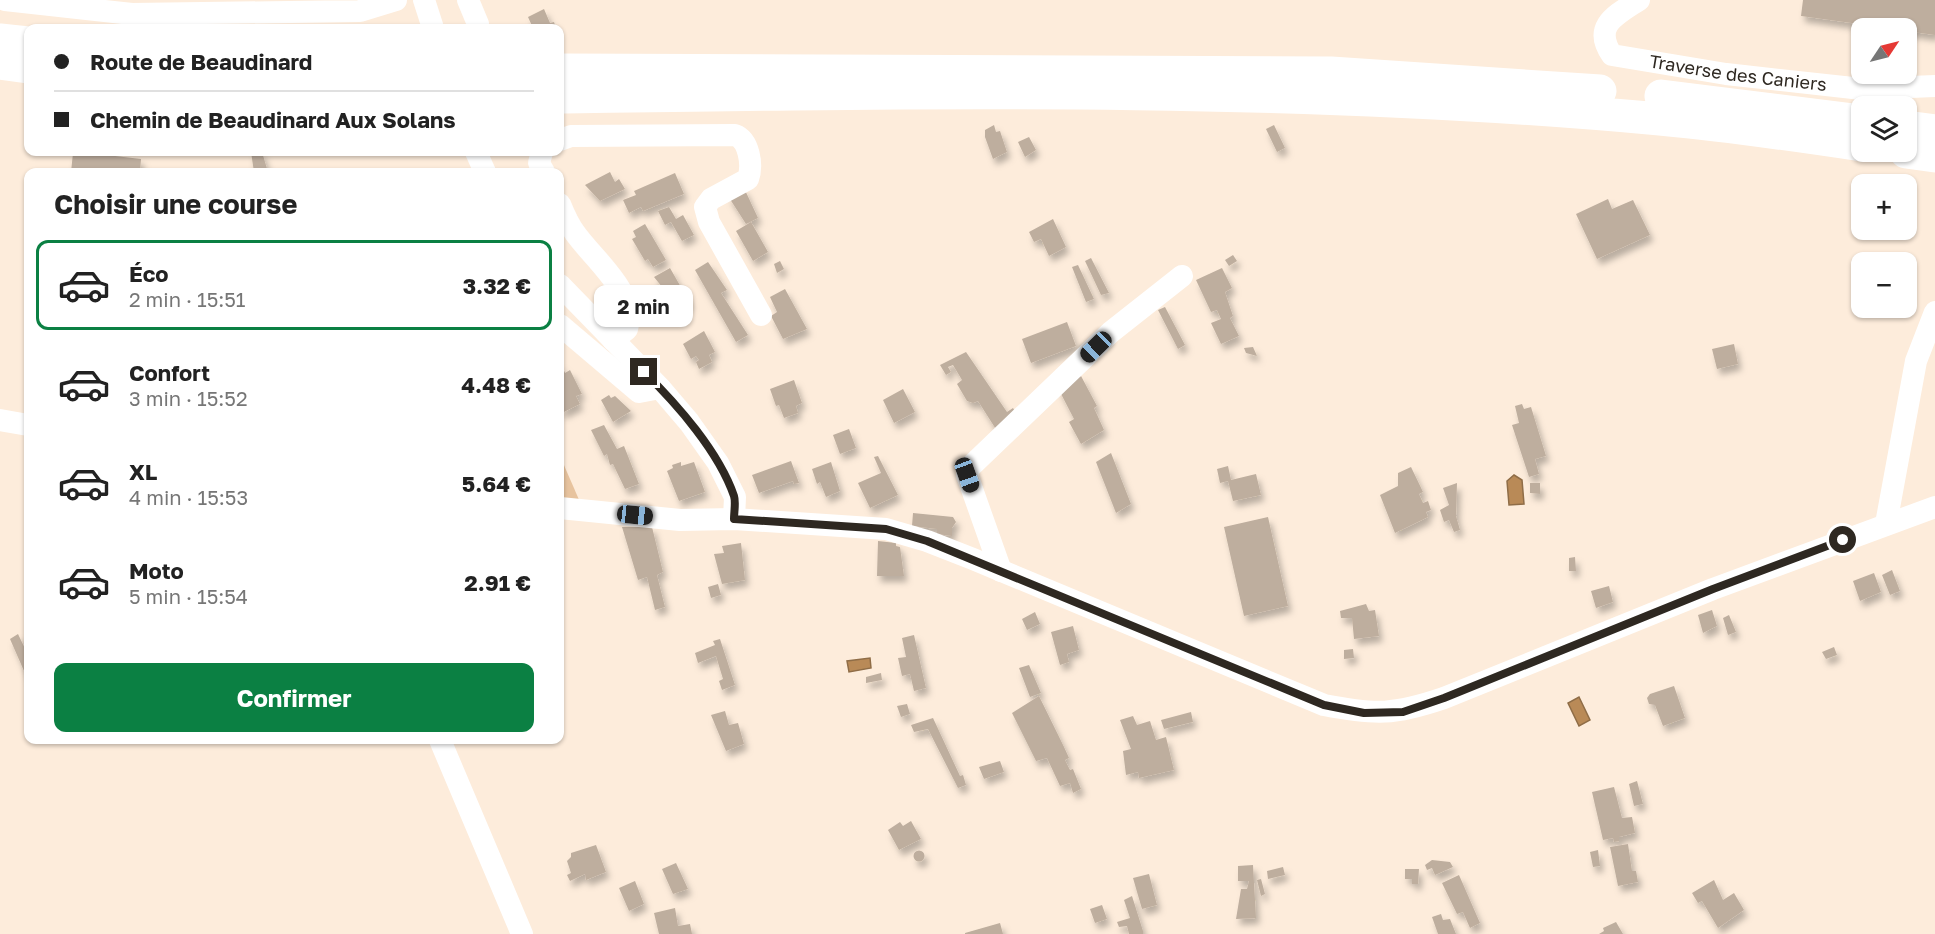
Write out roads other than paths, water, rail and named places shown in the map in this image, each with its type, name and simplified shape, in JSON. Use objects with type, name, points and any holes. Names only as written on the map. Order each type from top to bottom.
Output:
[{"type":"highway","points":[[0,40],[24,43]]},
{"type":"highway","points":[[0,63],[24,66]]},
{"type":"highway","points":[[564,70],[1330,74],[1659,96],[1851,120]]},
{"type":"highway","points":[[564,97],[929,94],[1337,97],[1662,119],[1851,144]]},
{"type":"highway","points":[[1917,129],[1935,131]]},
{"type":"highway","points":[[1917,154],[1935,156]]},
{"type":"street","points":[[5,0],[132,14],[360,11],[396,0]]},
{"type":"street","points":[[424,0],[432,24]]},
{"type":"street","points":[[468,0],[478,24]]},
{"type":"street","name":"Traverse des Caniers","points":[[1639,0],[1615,16],[1604,31],[1604,43],[1612,55],[1726,74],[1862,89],[1935,86]]},
{"type":"street","points":[[564,139],[571,136],[735,135],[742,138],[747,145],[750,173],[748,179],[711,199],[705,207],[709,222],[761,315]]},
{"type":"street","points":[[564,212],[573,231],[618,287],[629,309],[627,329],[613,340]]},
{"type":"street","points":[[1001,571],[967,475],[970,467],[1111,332],[1182,276]]},
{"type":"street","points":[[564,289],[660,387],[689,422],[718,463],[735,497],[734,519]]},
{"type":"street","points":[[1886,524],[1916,361],[1935,312]]},
{"type":"street","points":[[564,328],[639,392],[660,387]]},
{"type":"street","points":[[0,420],[24,423]]},
{"type":"street","points":[[564,508],[680,520],[734,519],[886,529],[927,541],[1324,705],[1364,713],[1403,712],[1444,698],[1713,589],[1935,507]]},
{"type":"street","points":[[442,744],[522,934]]}]
